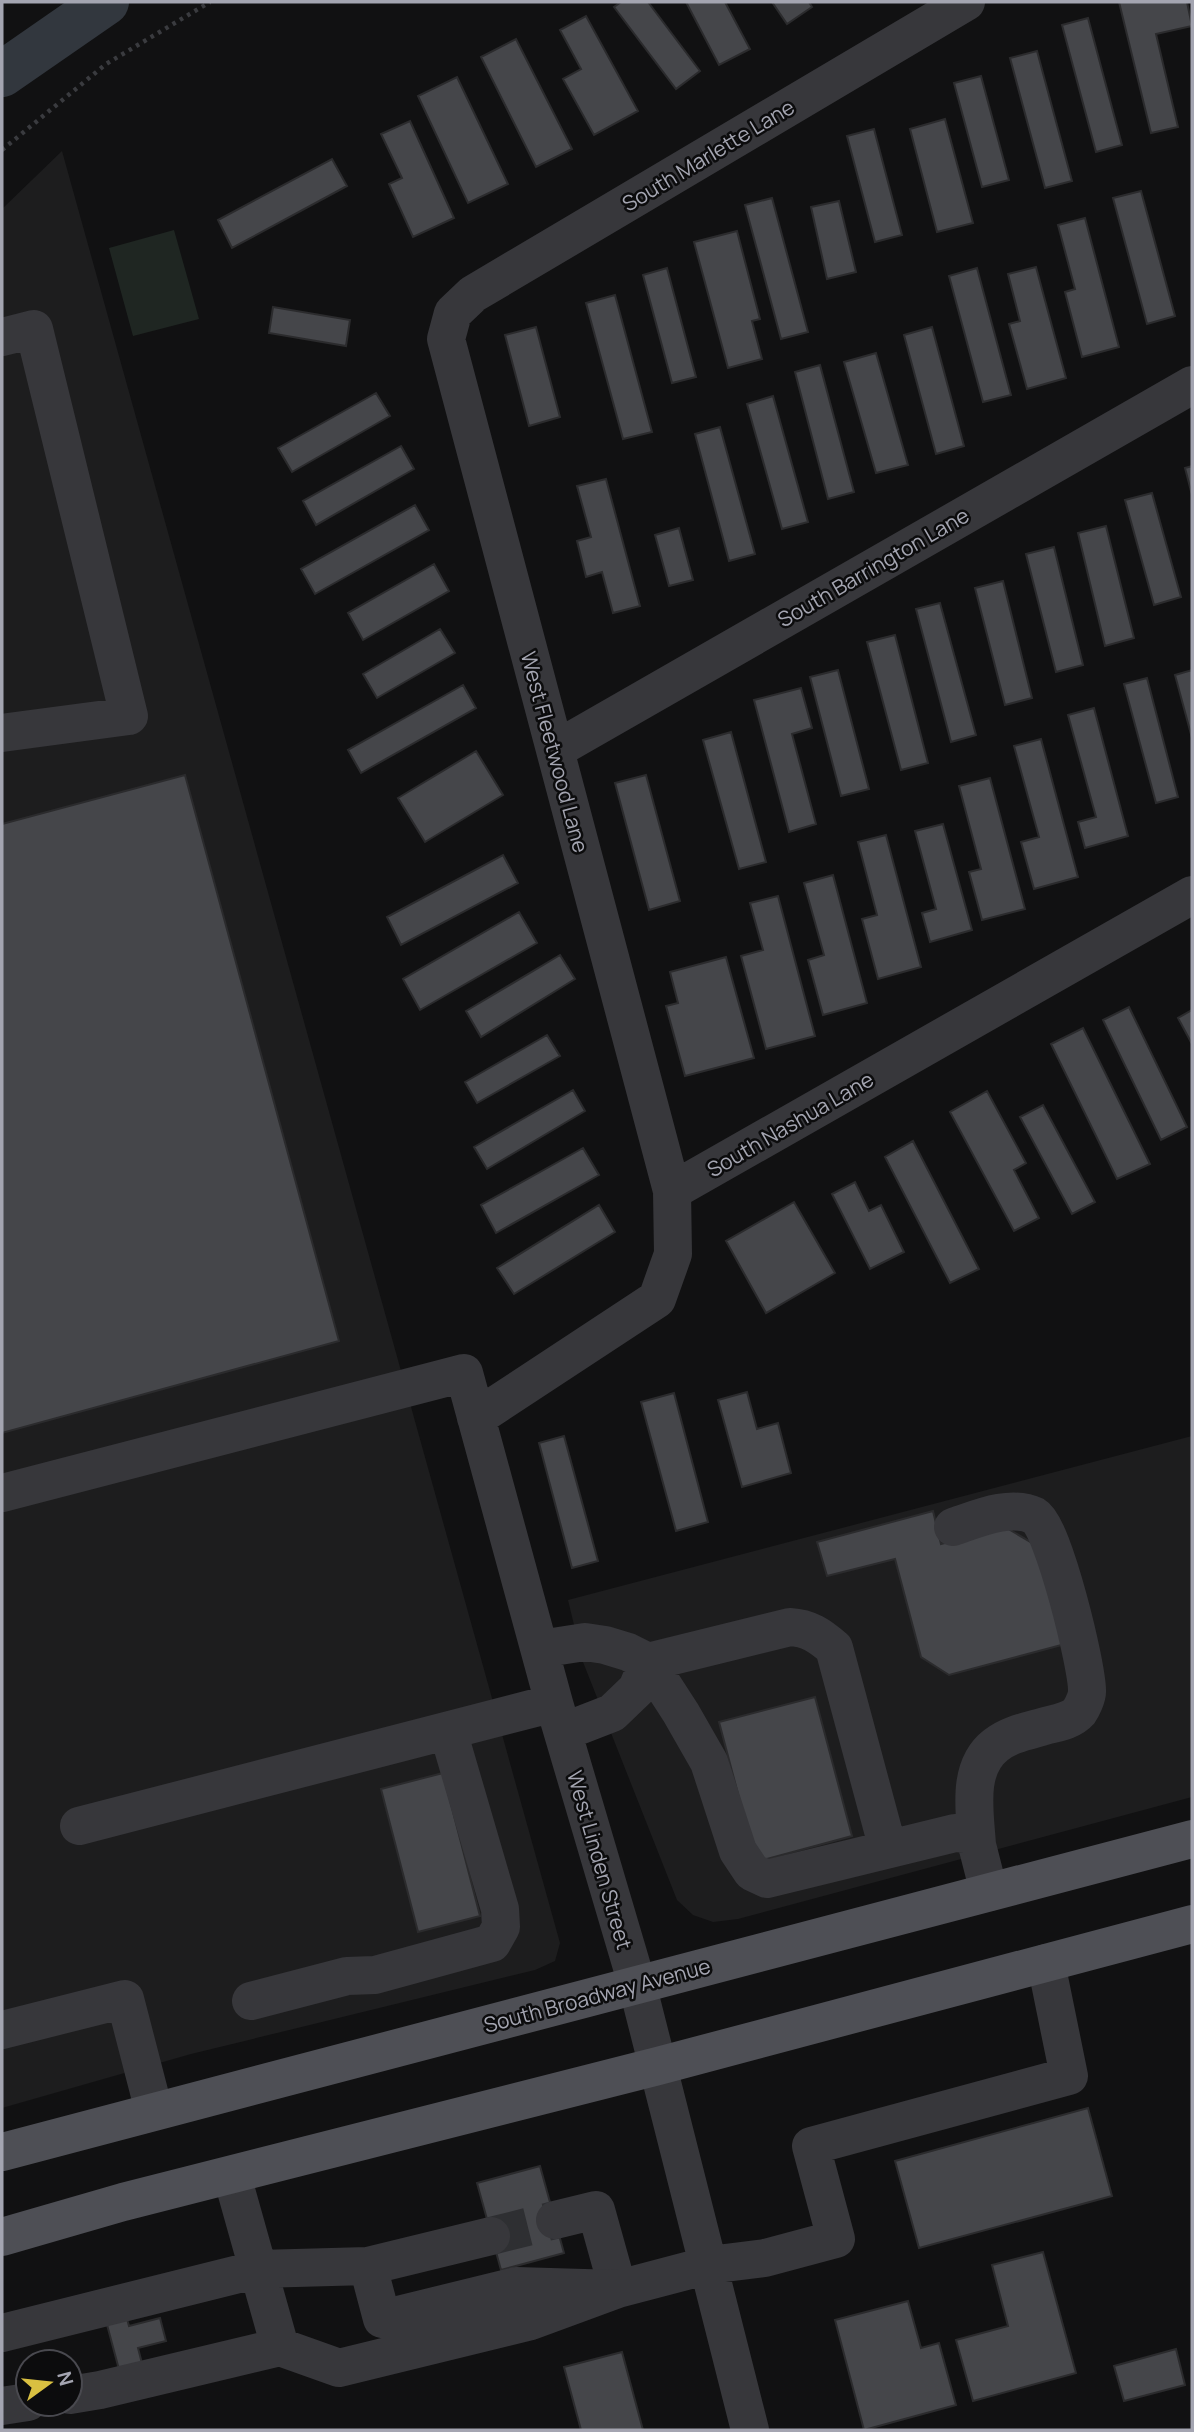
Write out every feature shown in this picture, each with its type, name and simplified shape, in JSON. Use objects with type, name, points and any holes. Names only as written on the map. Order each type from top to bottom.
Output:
[{"type":"main road","name":"South Broadway Avenue","points":[[2,2152],[1192,1839]]},
{"type":"main road","points":[[2,2237],[123,2202],[658,2066],[1192,1924]]},
{"type":"street","name":"South Marlette Lane","points":[[453,313],[473,294],[966,2]]},
{"type":"street","name":"West Fleetwood Lane","points":[[453,313],[446,339],[672,1191]]},
{"type":"street","points":[[2,337],[34,329],[129,716],[2,733]]},
{"type":"street","name":"South Barrington Lane","points":[[555,750],[1192,385]]},
{"type":"street","name":"South Nashua Lane","points":[[672,1191],[1192,895]]},
{"type":"street","points":[[476,1418],[657,1299],[673,1254],[672,1191]]},
{"type":"street","name":"West Linden Street","points":[[2,1493],[464,1373],[558,1718],[637,1984],[750,2430]]},
{"type":"street","points":[[953,1527],[983,1517],[1020,1511],[1038,1518],[1050,1540],[1059,1566],[1084,1664],[1087,1695],[1079,1712],[1066,1720],[1013,1735],[994,1746],[981,1765],[974,1790],[977,1845],[989,1892]]},
{"type":"street","points":[[648,1662],[790,1627],[804,1628],[820,1637],[834,1648],[888,1849]]},
{"type":"street","points":[[540,1649],[585,1642],[617,1648],[648,1662],[709,1762],[737,1850],[752,1872],[767,1879],[955,1833],[968,1835],[977,1845]]},
{"type":"street","points":[[79,1826],[448,1731],[612,1713],[636,1689],[648,1662]]},
{"type":"street","points":[[251,2001],[347,1976],[375,1975],[492,1943],[502,1927],[499,1909],[448,1731]]},
{"type":"street","points":[[84,2393],[280,2347],[339,2368],[531,2321],[618,2289],[709,2265],[765,2258],[836,2239],[811,2146],[1069,2076],[1046,1963]]},
{"type":"street","points":[[2,2030],[125,1998],[154,2111]]},
{"type":"street","points":[[232,2176],[280,2347]]},
{"type":"street","points":[[555,2220],[596,2210],[618,2289]]},
{"type":"street","points":[[2,2333],[258,2269],[368,2266],[491,2236]]},
{"type":"street","points":[[368,2266],[382,2319],[516,2286],[618,2289]]},
{"type":"path","points":[[2,150],[106,64],[210,2]]},
{"type":"shaded area","points":[[62,151],[560,1943],[555,1961],[535,1970],[191,2054],[2,2108],[2,209]]},
{"type":"shaded area","points":[[174,230],[199,319],[133,336],[109,248]]},
{"type":"shaded area","points":[[1192,1436],[1192,1797],[738,1919],[713,1922],[693,1915],[677,1900],[583,1662],[568,1600]]},
{"type":"building","points":[[621,2],[648,2],[700,71],[676,89],[614,7]]},
{"type":"building","points":[[686,2],[725,2],[750,49],[719,65]]},
{"type":"building","points":[[772,2],[809,2],[812,7],[787,24]]},
{"type":"building","points":[[1119,2],[1187,2],[1192,26],[1156,34],[1178,127],[1151,133]]},
{"type":"building","points":[[586,16],[638,111],[594,135],[563,79],[581,69],[560,30]]},
{"type":"building","points":[[1088,18],[1122,145],[1096,152],[1062,25]]},
{"type":"building","points":[[516,39],[572,149],[536,167],[481,57]]},
{"type":"building","points":[[1037,51],[1072,181],[1045,188],[1010,58]]},
{"type":"building","points":[[981,76],[1009,180],[982,187],[954,83]]},
{"type":"building","points":[[457,77],[508,184],[468,203],[418,96]]},
{"type":"building","points":[[945,119],[973,223],[937,232],[910,129]]},
{"type":"building","points":[[410,121],[454,218],[413,237],[389,184],[402,178],[381,134]]},
{"type":"building","points":[[874,129],[902,235],[875,242],[847,136]]},
{"type":"building","points":[[332,159],[347,186],[232,248],[218,220]]},
{"type":"building","points":[[1141,191],[1175,316],[1147,324],[1113,198]]},
{"type":"building","points":[[772,198],[808,332],[781,339],[745,205]]},
{"type":"building","points":[[839,201],[856,272],[827,279],[811,207]]},
{"type":"building","points":[[1085,218],[1119,347],[1082,357],[1065,292],[1075,289],[1058,225]]},
{"type":"building","points":[[737,231],[760,319],[752,321],[762,359],[728,368],[694,242]]},
{"type":"building","points":[[1036,267],[1066,378],[1027,389],[1009,324],[1020,321],[1008,274]]},
{"type":"building","points":[[667,268],[696,377],[672,383],[643,275]]},
{"type":"building","points":[[977,268],[1011,395],[983,402],[949,276]]},
{"type":"building","points":[[615,295],[652,432],[623,439],[586,303]]},
{"type":"building","points":[[273,307],[350,320],[346,346],[269,333]]},
{"type":"building","points":[[536,327],[560,417],[529,426],[505,335]]},
{"type":"building","points":[[932,327],[964,446],[936,454],[904,335]]},
{"type":"building","points":[[876,353],[908,465],[876,473],[844,362]]},
{"type":"building","points":[[820,365],[854,492],[828,499],[795,372]]},
{"type":"building","points":[[376,393],[390,416],[292,472],[278,448]]},
{"type":"building","points":[[773,396],[808,522],[782,529],[747,404]]},
{"type":"building","points":[[720,427],[755,554],[729,561],[695,434]]},
{"type":"building","points":[[401,446],[414,469],[316,525],[303,501]]},
{"type":"building","points":[[1192,466],[1192,495],[1185,468]]},
{"type":"building","points":[[606,479],[640,606],[613,613],[602,572],[586,577],[577,541],[591,537],[577,486]]},
{"type":"building","points":[[1152,493],[1181,597],[1154,605],[1125,500]]},
{"type":"building","points":[[415,505],[429,530],[315,594],[301,569]]},
{"type":"building","points":[[1106,526],[1134,638],[1105,646],[1078,533]]},
{"type":"building","points":[[679,528],[693,580],[669,586],[655,535]]},
{"type":"building","points":[[1054,547],[1083,665],[1056,672],[1026,554]]},
{"type":"building","points":[[434,564],[449,591],[363,640],[348,613]]},
{"type":"building","points":[[1003,581],[1032,698],[1005,705],[975,588]]},
{"type":"building","points":[[940,603],[976,735],[951,742],[916,609]]},
{"type":"building","points":[[440,629],[455,653],[377,698],[363,674]]},
{"type":"building","points":[[895,635],[928,763],[901,770],[867,642]]},
{"type":"building","points":[[838,670],[869,789],[841,796],[810,677]]},
{"type":"building","points":[[1192,670],[1192,738],[1175,675]]},
{"type":"building","points":[[1147,678],[1178,797],[1156,803],[1124,684]]},
{"type":"building","points":[[463,685],[476,708],[361,773],[348,750]]},
{"type":"building","points":[[801,688],[812,728],[792,734],[816,824],[789,832],[754,700]]},
{"type":"building","points":[[1094,708],[1128,836],[1085,848],[1078,822],[1096,817],[1068,715]]},
{"type":"building","points":[[731,732],[766,862],[739,869],[703,740]]},
{"type":"building","points":[[1041,739],[1078,877],[1034,889],[1021,842],[1039,837],[1014,746]]},
{"type":"building","points":[[476,751],[503,795],[425,842],[398,798]]},
{"type":"building","points":[[185,775],[339,1341],[2,1433],[2,824]]},
{"type":"building","points":[[646,775],[680,901],[649,910],[615,783]]},
{"type":"building","points":[[990,778],[1025,909],[982,920],[969,872],[981,869],[959,786]]},
{"type":"building","points":[[943,824],[972,930],[930,942],[922,913],[936,909],[915,831]]},
{"type":"building","points":[[886,835],[921,967],[878,979],[862,919],[877,915],[858,842]]},
{"type":"building","points":[[503,855],[518,883],[401,945],[387,917]]},
{"type":"building","points":[[833,875],[867,1003],[823,1015],[808,960],[824,955],[804,883]]},
{"type":"building","points":[[778,896],[815,1036],[766,1049],[741,956],[763,950],[750,903]]},
{"type":"building","points":[[519,912],[537,943],[420,1010],[403,979]]},
{"type":"building","points":[[560,955],[575,979],[481,1037],[466,1011]]},
{"type":"building","points":[[726,957],[754,1058],[685,1076],[666,1006],[678,1003],[670,972]]},
{"type":"building","points":[[1129,1007],[1187,1127],[1161,1140],[1103,1020]]},
{"type":"building","points":[[1192,1010],[1192,1044],[1178,1018]]},
{"type":"building","points":[[1083,1028],[1150,1164],[1117,1179],[1051,1044]]},
{"type":"building","points":[[547,1035],[560,1056],[477,1103],[465,1082]]},
{"type":"building","points":[[573,1090],[585,1111],[487,1169],[474,1147]]},
{"type":"building","points":[[987,1091],[1026,1163],[1014,1170],[1039,1218],[1014,1231],[950,1112]]},
{"type":"building","points":[[1043,1105],[1095,1202],[1072,1214],[1020,1117]]},
{"type":"building","points":[[913,1141],[979,1269],[950,1283],[885,1157]]},
{"type":"building","points":[[583,1148],[599,1175],[496,1233],[481,1205]]},
{"type":"building","points":[[855,1182],[869,1211],[881,1205],[904,1252],[870,1269],[832,1194]]},
{"type":"building","points":[[794,1202],[835,1273],[766,1313],[726,1241]]},
{"type":"building","points":[[599,1205],[615,1232],[514,1294],[497,1268]]},
{"type":"building","points":[[747,1392],[757,1429],[778,1423],[791,1473],[742,1487],[718,1400]]},
{"type":"building","points":[[674,1393],[708,1522],[676,1531],[641,1402]]},
{"type":"building","points":[[564,1436],[598,1561],[572,1568],[539,1443]]},
{"type":"building","points":[[933,1511],[941,1544],[1005,1527],[1044,1550],[1069,1643],[949,1675],[921,1657],[895,1559],[827,1576],[817,1542]]},
{"type":"building","points":[[815,1697],[852,1836],[756,1862],[719,1722]]},
{"type":"building","points":[[443,1773],[480,1916],[418,1932],[381,1789]]},
{"type":"building","points":[[1088,2108],[1112,2196],[919,2248],[895,2161]]},
{"type":"building","points":[[540,2166],[564,2253],[501,2270],[477,2183]]},
{"type":"building","points":[[1043,2252],[1076,2373],[973,2401],[956,2340],[1008,2326],[992,2265]]},
{"type":"building","points":[[122,2301],[129,2326],[160,2318],[166,2341],[138,2348],[144,2371],[121,2377],[102,2306]]},
{"type":"building","points":[[908,2301],[921,2348],[939,2343],[956,2405],[864,2430],[835,2320]]},
{"type":"building","points":[[1176,2349],[1185,2385],[1124,2401],[1114,2366]]},
{"type":"building","points":[[622,2352],[643,2430],[581,2430],[564,2367]]},
{"type":"waterway","points":[[2,74],[106,2]]},
{"type":"tunnel","points":[[491,2236],[555,2220]]}]
